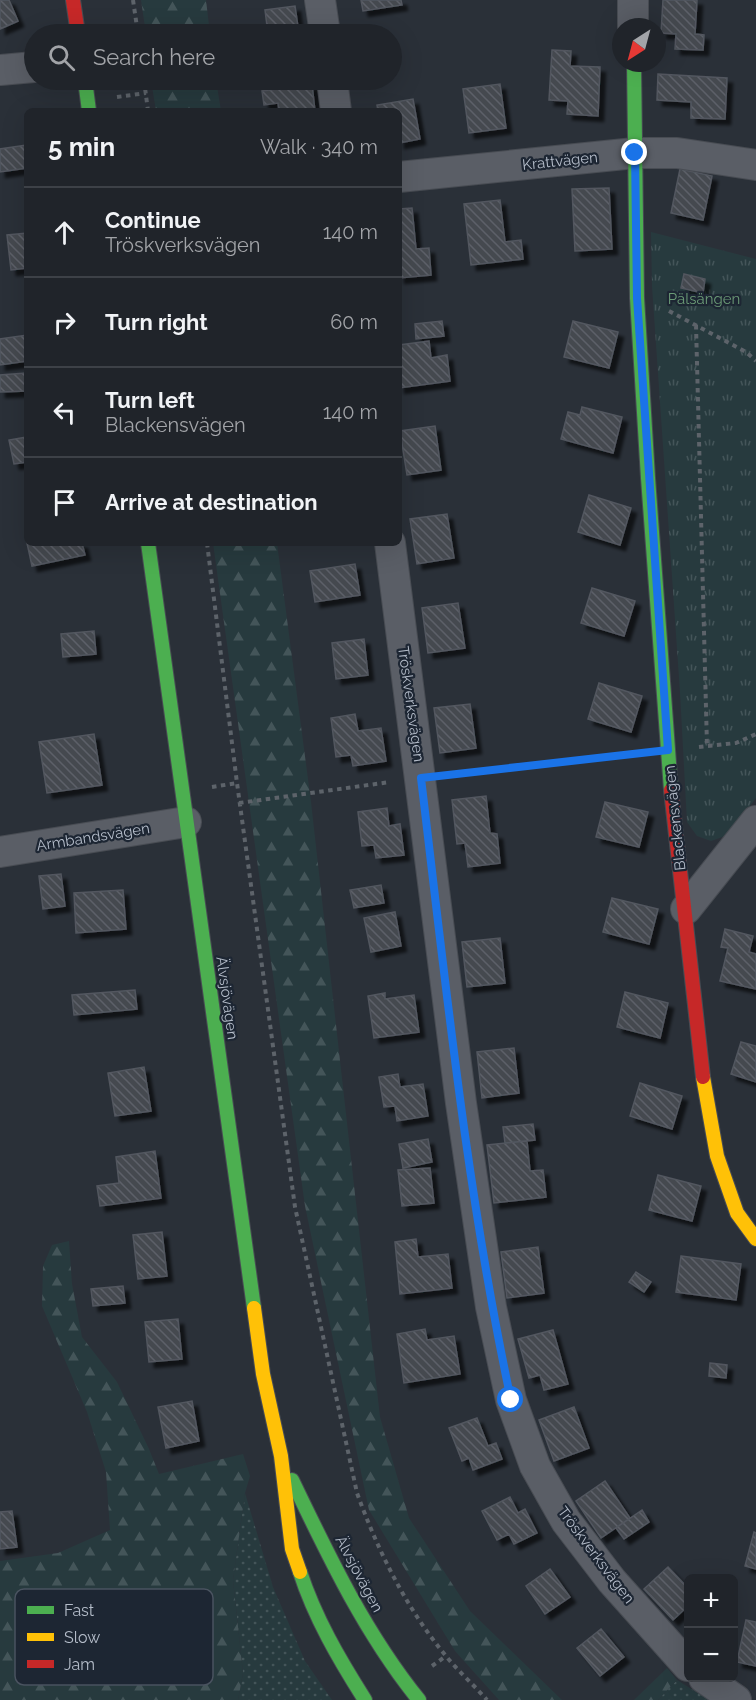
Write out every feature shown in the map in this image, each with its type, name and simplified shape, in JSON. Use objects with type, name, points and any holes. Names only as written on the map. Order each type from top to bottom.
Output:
[{"type":"main road","points":[[73,0],[77,24]]},
{"type":"main road","name":"Blackensvägen","points":[[634,72],[637,298],[674,824],[686,909],[705,1095],[717,1156],[737,1213],[756,1239]]},
{"type":"main road","points":[[86,90],[89,108]]},
{"type":"main road","name":"Älvsjövägen","points":[[147,546],[263,1374],[280,1456],[292,1549],[307,1594],[330,1644],[365,1700]]},
{"type":"main road","name":"Älvsjövägen","points":[[280,1456],[328,1553],[375,1638],[406,1685],[419,1700]]},
{"type":"street","points":[[320,0],[324,24]]},
{"type":"street","points":[[633,0],[633,18]]},
{"type":"street","points":[[0,70],[24,67]]},
{"type":"street","points":[[333,90],[336,108]]},
{"type":"street","name":"Krattvägen","points":[[402,177],[635,153],[677,153],[756,165]]},
{"type":"street","name":"Tröskverksvägen","points":[[390,546],[461,1103],[491,1307],[511,1400],[535,1466],[566,1521],[612,1581],[684,1662]]},
{"type":"street","points":[[686,909],[756,821]]},
{"type":"street","name":"Armbandsvägen","points":[[0,852],[186,822]]},
{"type":"street","points":[[711,1682],[736,1700]]},
{"type":"path","points":[[133,0],[137,24]]},
{"type":"path","points":[[145,90],[148,108]]},
{"type":"path","points":[[637,298],[676,314],[746,352],[756,361]]},
{"type":"path","points":[[696,325],[707,746]]},
{"type":"path","points":[[207,546],[239,803],[295,1207],[357,1493],[370,1529],[413,1609],[446,1656],[487,1700]]},
{"type":"path","points":[[239,803],[421,778],[736,743],[756,734]]},
{"type":"green space","points":[[141,0],[206,0],[209,24],[145,24]]},
{"type":"green space","points":[[153,90],[218,90],[221,108],[156,108]]},
{"type":"green space","name":"Pälsängen","points":[[651,232],[756,259],[756,798],[728,835],[711,841],[697,836],[687,822],[652,286]]},
{"type":"green space","points":[[213,546],[277,546],[311,802],[380,1417],[409,1518],[470,1611],[562,1700],[499,1700],[455,1651],[369,1510],[305,1206]]},
{"type":"green space","points":[[69,1241],[72,1284],[82,1337],[117,1382],[159,1474],[243,1454],[250,1476],[245,1493],[233,1580],[243,1673],[238,1700],[0,1700],[0,1561],[58,1553],[110,1530],[106,1472],[87,1412],[42,1306],[43,1266],[52,1245]]},
{"type":"green space","points":[[245,1493],[273,1587],[305,1661],[332,1700],[238,1700],[243,1673],[233,1580]]},
{"type":"green space","points":[[667,1668],[677,1680],[658,1700],[634,1700]]},
{"type":"green space","points":[[677,1680],[709,1700],[658,1700]]},
{"type":"building","points":[[0,0],[9,0],[18,21],[0,29]]},
{"type":"building","points":[[361,0],[401,0],[402,5],[363,11]]},
{"type":"building","points":[[663,0],[697,0],[695,34],[704,35],[703,50],[675,49],[676,34],[666,33],[666,18],[662,18]]},
{"type":"building","points":[[295,6],[298,24],[267,24],[265,10]]},
{"type":"building","points":[[552,50],[571,51],[570,66],[600,67],[598,116],[567,114],[568,101],[549,100]]},
{"type":"building","points":[[658,74],[727,78],[725,119],[691,118],[691,102],[657,100]]},
{"type":"building","points":[[500,84],[506,128],[469,133],[463,89]]},
{"type":"building","points":[[313,90],[315,108],[279,108],[278,103],[264,105],[262,91]]},
{"type":"building","points":[[413,99],[420,139],[402,142],[402,108],[378,108],[377,105]]},
{"type":"building","points":[[24,145],[24,168],[0,172],[0,149]]},
{"type":"building","points":[[680,169],[712,176],[703,220],[671,213]]},
{"type":"building","points":[[609,188],[612,249],[575,251],[572,189]]},
{"type":"building","points":[[500,200],[505,242],[521,240],[523,259],[471,265],[464,204]]},
{"type":"building","points":[[412,208],[416,249],[429,248],[431,275],[402,278],[402,209]]},
{"type":"building","points":[[24,233],[24,268],[11,270],[7,235]]},
{"type":"building","points":[[684,274],[705,279],[703,293],[681,288]]},
{"type":"building","points":[[442,321],[444,336],[416,339],[415,324]]},
{"type":"building","points":[[573,321],[618,332],[609,368],[564,357]]},
{"type":"building","points":[[24,335],[24,361],[0,365],[0,339]]},
{"type":"building","points":[[429,341],[431,358],[447,355],[450,381],[402,388],[402,345]]},
{"type":"building","points":[[24,373],[24,391],[0,392],[0,375]]},
{"type":"building","points":[[582,407],[622,417],[613,453],[561,439],[568,412],[580,415]]},
{"type":"building","points":[[435,426],[441,470],[407,475],[402,431]]},
{"type":"building","points":[[24,438],[24,462],[14,464],[9,440]]},
{"type":"building","points":[[589,495],[631,508],[620,545],[578,532]]},
{"type":"building","points":[[447,514],[454,558],[417,564],[410,519]]},
{"type":"building","points":[[28,546],[83,546],[85,555],[32,566]]},
{"type":"building","points":[[355,564],[360,595],[315,602],[310,571]]},
{"type":"building","points":[[592,588],[635,601],[624,636],[581,623]]},
{"type":"building","points":[[458,603],[465,648],[428,653],[422,608]]},
{"type":"building","points":[[94,631],[96,654],[63,657],[61,634]]},
{"type":"building","points":[[364,639],[368,675],[336,679],[332,643]]},
{"type":"building","points":[[599,683],[642,696],[631,732],[588,719]]},
{"type":"building","points":[[470,704],[476,748],[440,753],[434,708]]},
{"type":"building","points":[[355,714],[358,731],[381,728],[386,761],[353,766],[351,755],[336,757],[331,718]]},
{"type":"building","points":[[94,734],[102,785],[47,793],[39,742]]},
{"type":"building","points":[[486,796],[490,833],[497,834],[500,863],[468,867],[465,843],[457,844],[452,800]]},
{"type":"building","points":[[605,802],[648,812],[639,847],[596,837]]},
{"type":"building","points":[[387,808],[389,826],[400,824],[404,855],[376,858],[374,845],[362,846],[358,812]]},
{"type":"building","points":[[61,874],[65,906],[43,909],[39,876]]},
{"type":"building","points":[[381,885],[384,903],[354,908],[350,890]]},
{"type":"building","points":[[123,890],[126,929],[76,933],[74,893]]},
{"type":"building","points":[[612,898],[658,909],[649,944],[603,932]]},
{"type":"building","points":[[395,912],[401,946],[371,952],[364,918]]},
{"type":"building","points":[[725,929],[753,936],[749,952],[756,954],[756,989],[720,981],[728,948],[721,947]]},
{"type":"building","points":[[500,938],[505,983],[467,987],[462,942]]},
{"type":"building","points":[[135,990],[137,1009],[74,1015],[72,995]]},
{"type":"building","points":[[625,992],[668,1003],[660,1038],[617,1027]]},
{"type":"building","points":[[385,993],[385,999],[414,995],[419,1032],[374,1038],[368,996]]},
{"type":"building","points":[[741,1042],[756,1046],[756,1082],[731,1074]]},
{"type":"building","points":[[514,1048],[519,1093],[482,1098],[477,1052]]},
{"type":"building","points":[[144,1067],[151,1111],[115,1116],[108,1073]]},
{"type":"building","points":[[398,1074],[400,1087],[423,1084],[428,1116],[397,1121],[395,1106],[384,1107],[379,1077]]},
{"type":"building","points":[[640,1083],[682,1096],[672,1129],[630,1116]]},
{"type":"building","points":[[533,1124],[535,1140],[505,1143],[503,1127]]},
{"type":"building","points":[[428,1139],[432,1162],[403,1168],[399,1144]]},
{"type":"building","points":[[527,1141],[530,1171],[543,1170],[546,1197],[494,1203],[487,1145]]},
{"type":"building","points":[[155,1151],[161,1198],[100,1206],[97,1186],[119,1183],[116,1157]]},
{"type":"building","points":[[430,1168],[434,1203],[402,1206],[398,1170]]},
{"type":"building","points":[[658,1175],[701,1186],[692,1221],[649,1210]]},
{"type":"building","points":[[162,1232],[167,1276],[138,1279],[133,1235]]},
{"type":"building","points":[[416,1239],[418,1257],[448,1254],[452,1288],[400,1294],[395,1242]]},
{"type":"building","points":[[538,1247],[544,1293],[507,1298],[501,1252]]},
{"type":"building","points":[[681,1256],[741,1264],[736,1300],[676,1292]]},
{"type":"building","points":[[636,1272],[651,1282],[644,1292],[629,1282]]},
{"type":"building","points":[[123,1286],[125,1303],[93,1306],[91,1289]]},
{"type":"building","points":[[178,1319],[182,1359],[149,1362],[145,1322]]},
{"type":"building","points":[[425,1329],[427,1340],[454,1336],[460,1374],[404,1383],[397,1334]]},
{"type":"building","points":[[553,1330],[568,1384],[544,1390],[540,1375],[529,1378],[518,1339]]},
{"type":"building","points":[[710,1363],[727,1365],[726,1378],[709,1376]]},
{"type":"building","points":[[192,1401],[199,1441],[166,1448],[158,1407]]},
{"type":"building","points":[[574,1407],[589,1448],[554,1461],[539,1420]]},
{"type":"building","points":[[477,1418],[488,1446],[496,1443],[502,1459],[473,1470],[469,1458],[462,1461],[449,1428]]},
{"type":"building","points":[[605,1481],[630,1518],[601,1538],[576,1501]]},
{"type":"building","points":[[510,1497],[518,1513],[525,1509],[537,1533],[514,1544],[509,1534],[497,1540],[482,1511]]},
{"type":"building","points":[[642,1510],[649,1522],[624,1539],[616,1528]]},
{"type":"building","points":[[12,1511],[17,1547],[0,1549],[0,1512]]},
{"type":"building","points":[[754,1532],[756,1533],[756,1569],[745,1566]]},
{"type":"building","points":[[668,1567],[684,1584],[684,1610],[673,1620],[644,1589]]},
{"type":"building","points":[[550,1569],[570,1597],[545,1614],[526,1586]]},
{"type":"building","points":[[746,1620],[756,1622],[756,1666],[738,1662]]},
{"type":"building","points":[[601,1629],[624,1657],[600,1676],[577,1648]]},
{"type":"traffic: fast","points":[[634,72],[637,298],[671,790]]},
{"type":"traffic: fast","points":[[86,90],[89,108]]},
{"type":"traffic: fast","points":[[148,546],[254,1308]]},
{"type":"traffic: fast","points":[[292,1480],[349,1594],[382,1648],[419,1700]]},
{"type":"traffic: fast","points":[[300,1572],[328,1638],[365,1700]]},
{"type":"traffic: slow","points":[[703,1077],[717,1156],[737,1213],[756,1239]]},
{"type":"traffic: slow","points":[[254,1308],[263,1374],[281,1456],[292,1549],[300,1572]]},
{"type":"traffic: jam","points":[[73,0],[77,24]]},
{"type":"traffic: jam","points":[[671,790],[703,1077]]},
{"type":"route","points":[[511,1400],[491,1307],[461,1103],[421,778],[668,750],[637,298],[635,153]]}]
